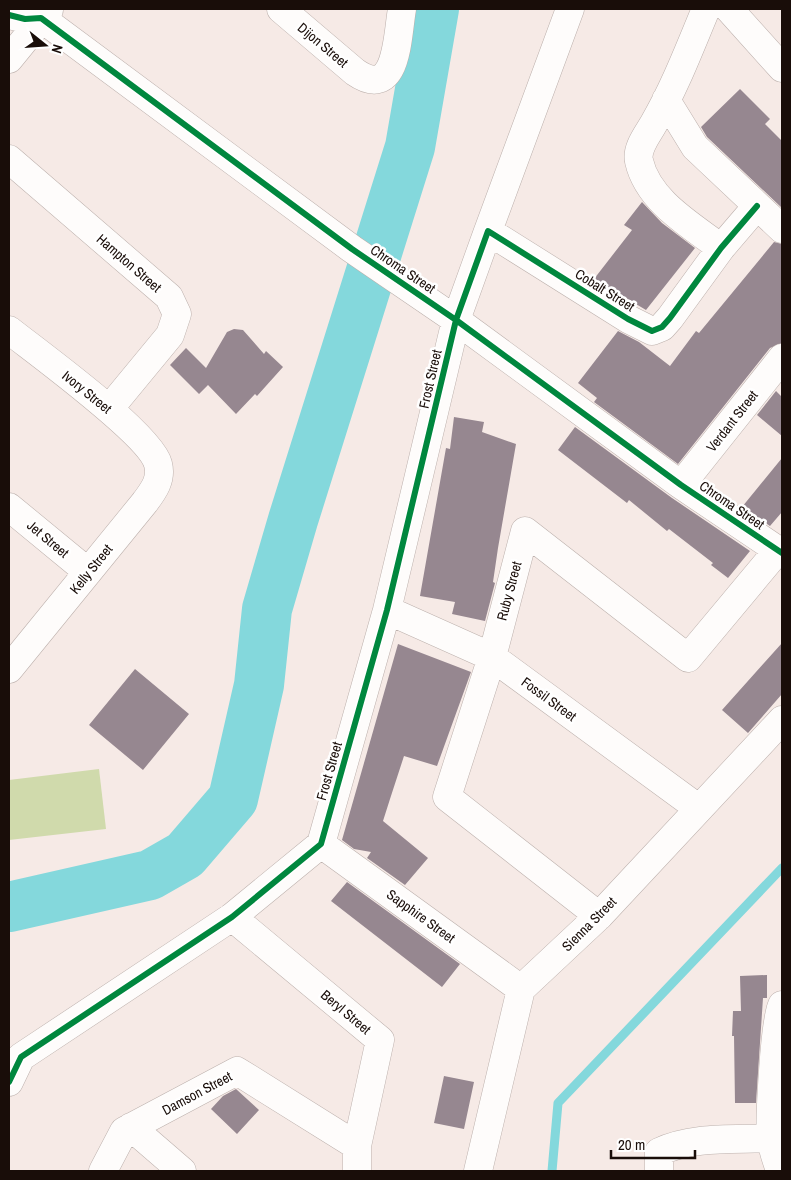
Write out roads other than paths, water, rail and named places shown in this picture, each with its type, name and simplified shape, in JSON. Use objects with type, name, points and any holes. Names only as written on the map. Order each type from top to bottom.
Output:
[{"type":"street","name":"Dijon Street","points":[[280,9],[366,80],[375,81],[384,78],[391,68],[402,9]]},
{"type":"street","points":[[706,9],[666,100],[643,141],[638,160],[650,187],[665,204],[721,248]]},
{"type":"street","points":[[729,9],[782,68]]},
{"type":"street","points":[[9,16],[46,14]]},
{"type":"street","points":[[9,59],[46,14]]},
{"type":"street","name":"Chroma Street","points":[[46,14],[352,249],[406,288],[456,320],[681,485],[780,552]]},
{"type":"street","points":[[456,320],[567,17]]},
{"type":"street","points":[[666,100],[695,148],[782,229]]},
{"type":"street","name":"Hampton Street","points":[[9,159],[169,297],[177,314],[170,336],[109,409]]},
{"type":"street","name":"Cobalt Street","points":[[488,231],[628,319],[652,331],[662,326],[670,318],[721,248],[757,206]]},
{"type":"street","name":"Frost Street","points":[[321,844],[387,610],[456,320]]},
{"type":"street","name":"Ivory Street","points":[[9,330],[109,409],[139,436],[158,462]]},
{"type":"street","name":"Verdant Street","points":[[681,485],[782,358]]},
{"type":"street","name":"Kelly Street","points":[[9,669],[156,487],[159,473],[158,462]]},
{"type":"street","name":"Jet Street","points":[[9,507],[88,572]]},
{"type":"street","name":"Ruby Street","points":[[599,916],[446,797],[492,657],[525,531],[688,658],[780,552]]},
{"type":"street","name":"Fossil Street","points":[[387,610],[492,657],[698,808]]},
{"type":"street","name":"Sienna Street","points":[[521,989],[599,916],[782,720]]},
{"type":"street","points":[[9,1082],[21,1057],[232,917],[321,844]]},
{"type":"street","name":"Sapphire Street","points":[[321,844],[521,989]]},
{"type":"street","name":"Beryl Street","points":[[232,917],[380,1040],[357,1159]]},
{"type":"street","points":[[478,1171],[521,989]]},
{"type":"street","points":[[780,1171],[771,1138],[777,1097],[776,1028],[779,1009],[782,1005]]},
{"type":"street","name":"Damson Street","points":[[103,1171],[124,1131],[237,1071],[357,1159]]},
{"type":"street","points":[[131,1127],[182,1171]]},
{"type":"street","points":[[659,1171],[659,1152],[674,1145],[691,1142],[771,1138]]},
{"type":"waterway","points":[[9,907],[150,875],[185,855],[233,799],[259,685],[267,609],[410,147],[434,9]]},
{"type":"waterway","points":[[552,1171],[558,1103],[782,868]]}]
